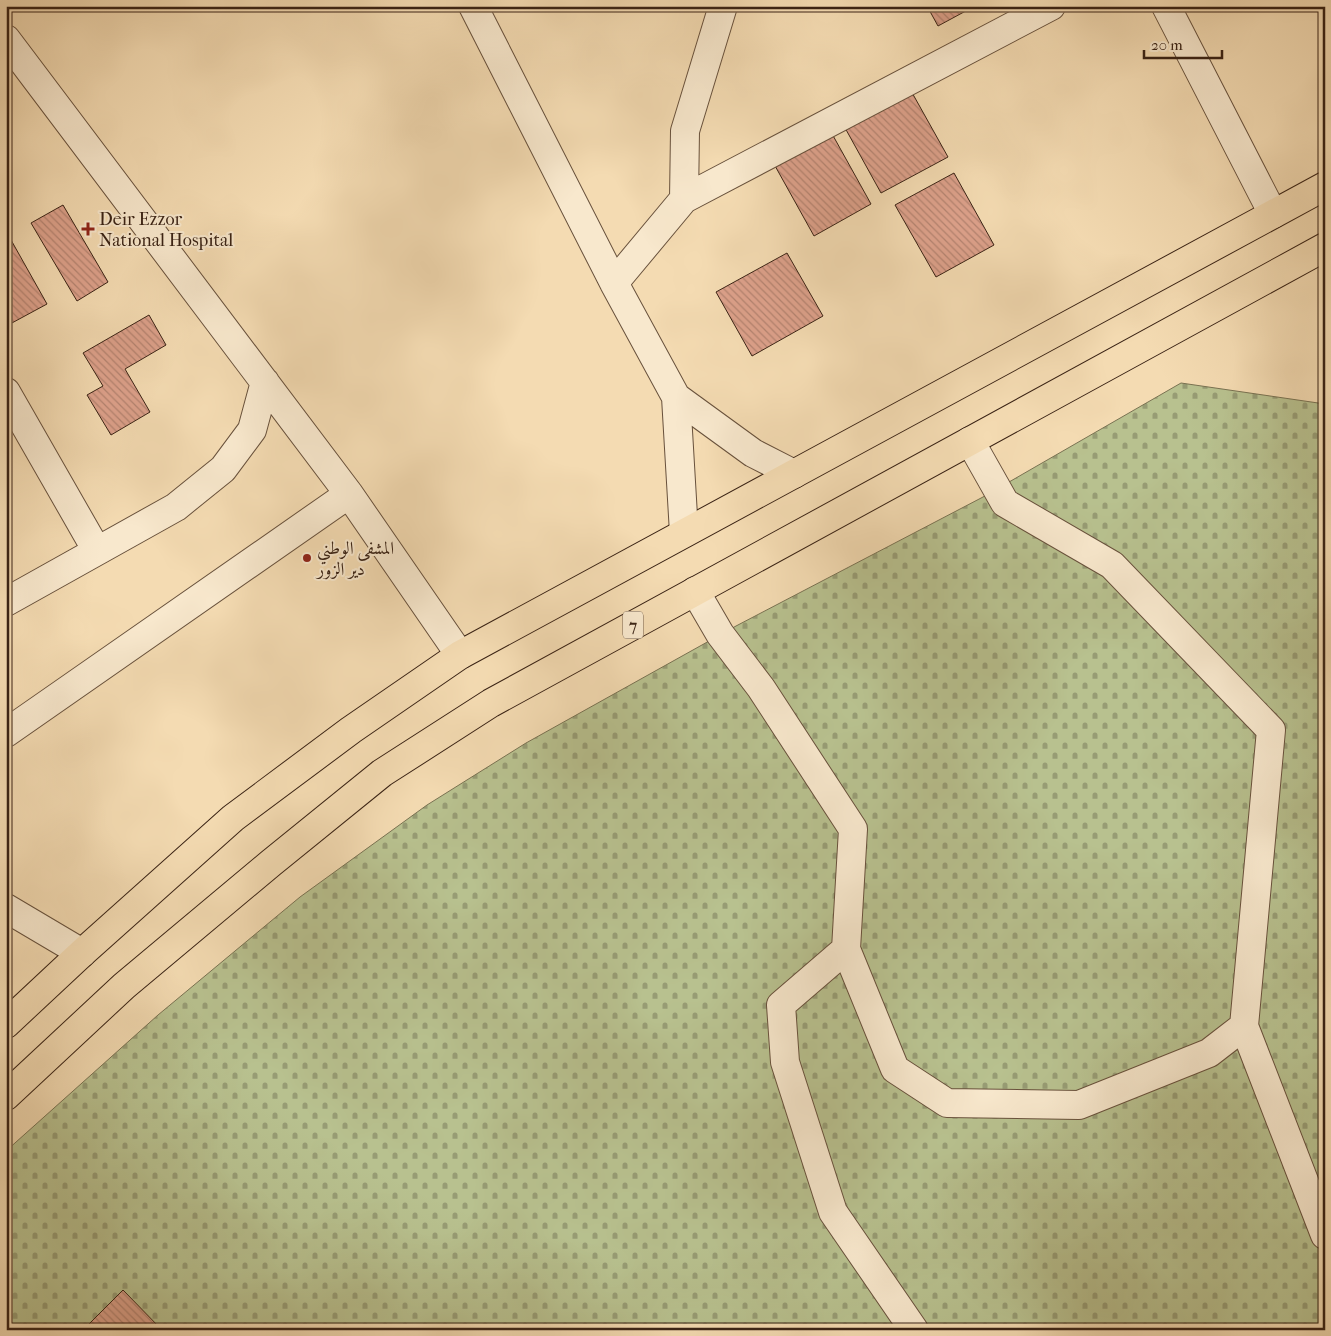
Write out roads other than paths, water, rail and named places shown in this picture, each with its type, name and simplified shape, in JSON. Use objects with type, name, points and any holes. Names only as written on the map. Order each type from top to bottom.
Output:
[{"type":"main road","points":[[6,1024],[82,953],[233,818],[351,730],[460,655],[1325,186]]},
{"type":"main road","name":"7","points":[[6,1096],[124,986],[382,773],[491,703],[1325,248]]},
{"type":"street","points":[[473,6],[614,283],[676,397],[684,533]]},
{"type":"street","points":[[684,199],[686,131],[723,6]]},
{"type":"street","points":[[614,283],[684,199],[1051,6]]},
{"type":"street","points":[[1166,6],[1273,214]]},
{"type":"street","points":[[6,38],[349,494],[460,655]]},
{"type":"street","points":[[6,602],[176,507],[223,469],[252,430],[264,382]]},
{"type":"street","points":[[6,392],[97,551]]},
{"type":"street","points":[[676,397],[753,453],[794,474]]},
{"type":"street","points":[[970,441],[1005,503],[1112,565],[1271,730],[1244,1026],[1325,1235]]},
{"type":"street","points":[[6,733],[349,494]]},
{"type":"street","points":[[695,592],[720,634],[761,688],[853,829],[846,949],[895,1069],[946,1103],[1079,1105],[1209,1054],[1244,1026]]},
{"type":"street","points":[[6,908],[82,953]]},
{"type":"street","points":[[846,949],[781,1005],[785,1062],[834,1212],[914,1330]]},
{"type":"place","name":"Deir Ezzor National Hospital","points":[[88,229]]},
{"type":"place","name":"المشفى الوطني دير الزور","points":[[307,558]]}]
